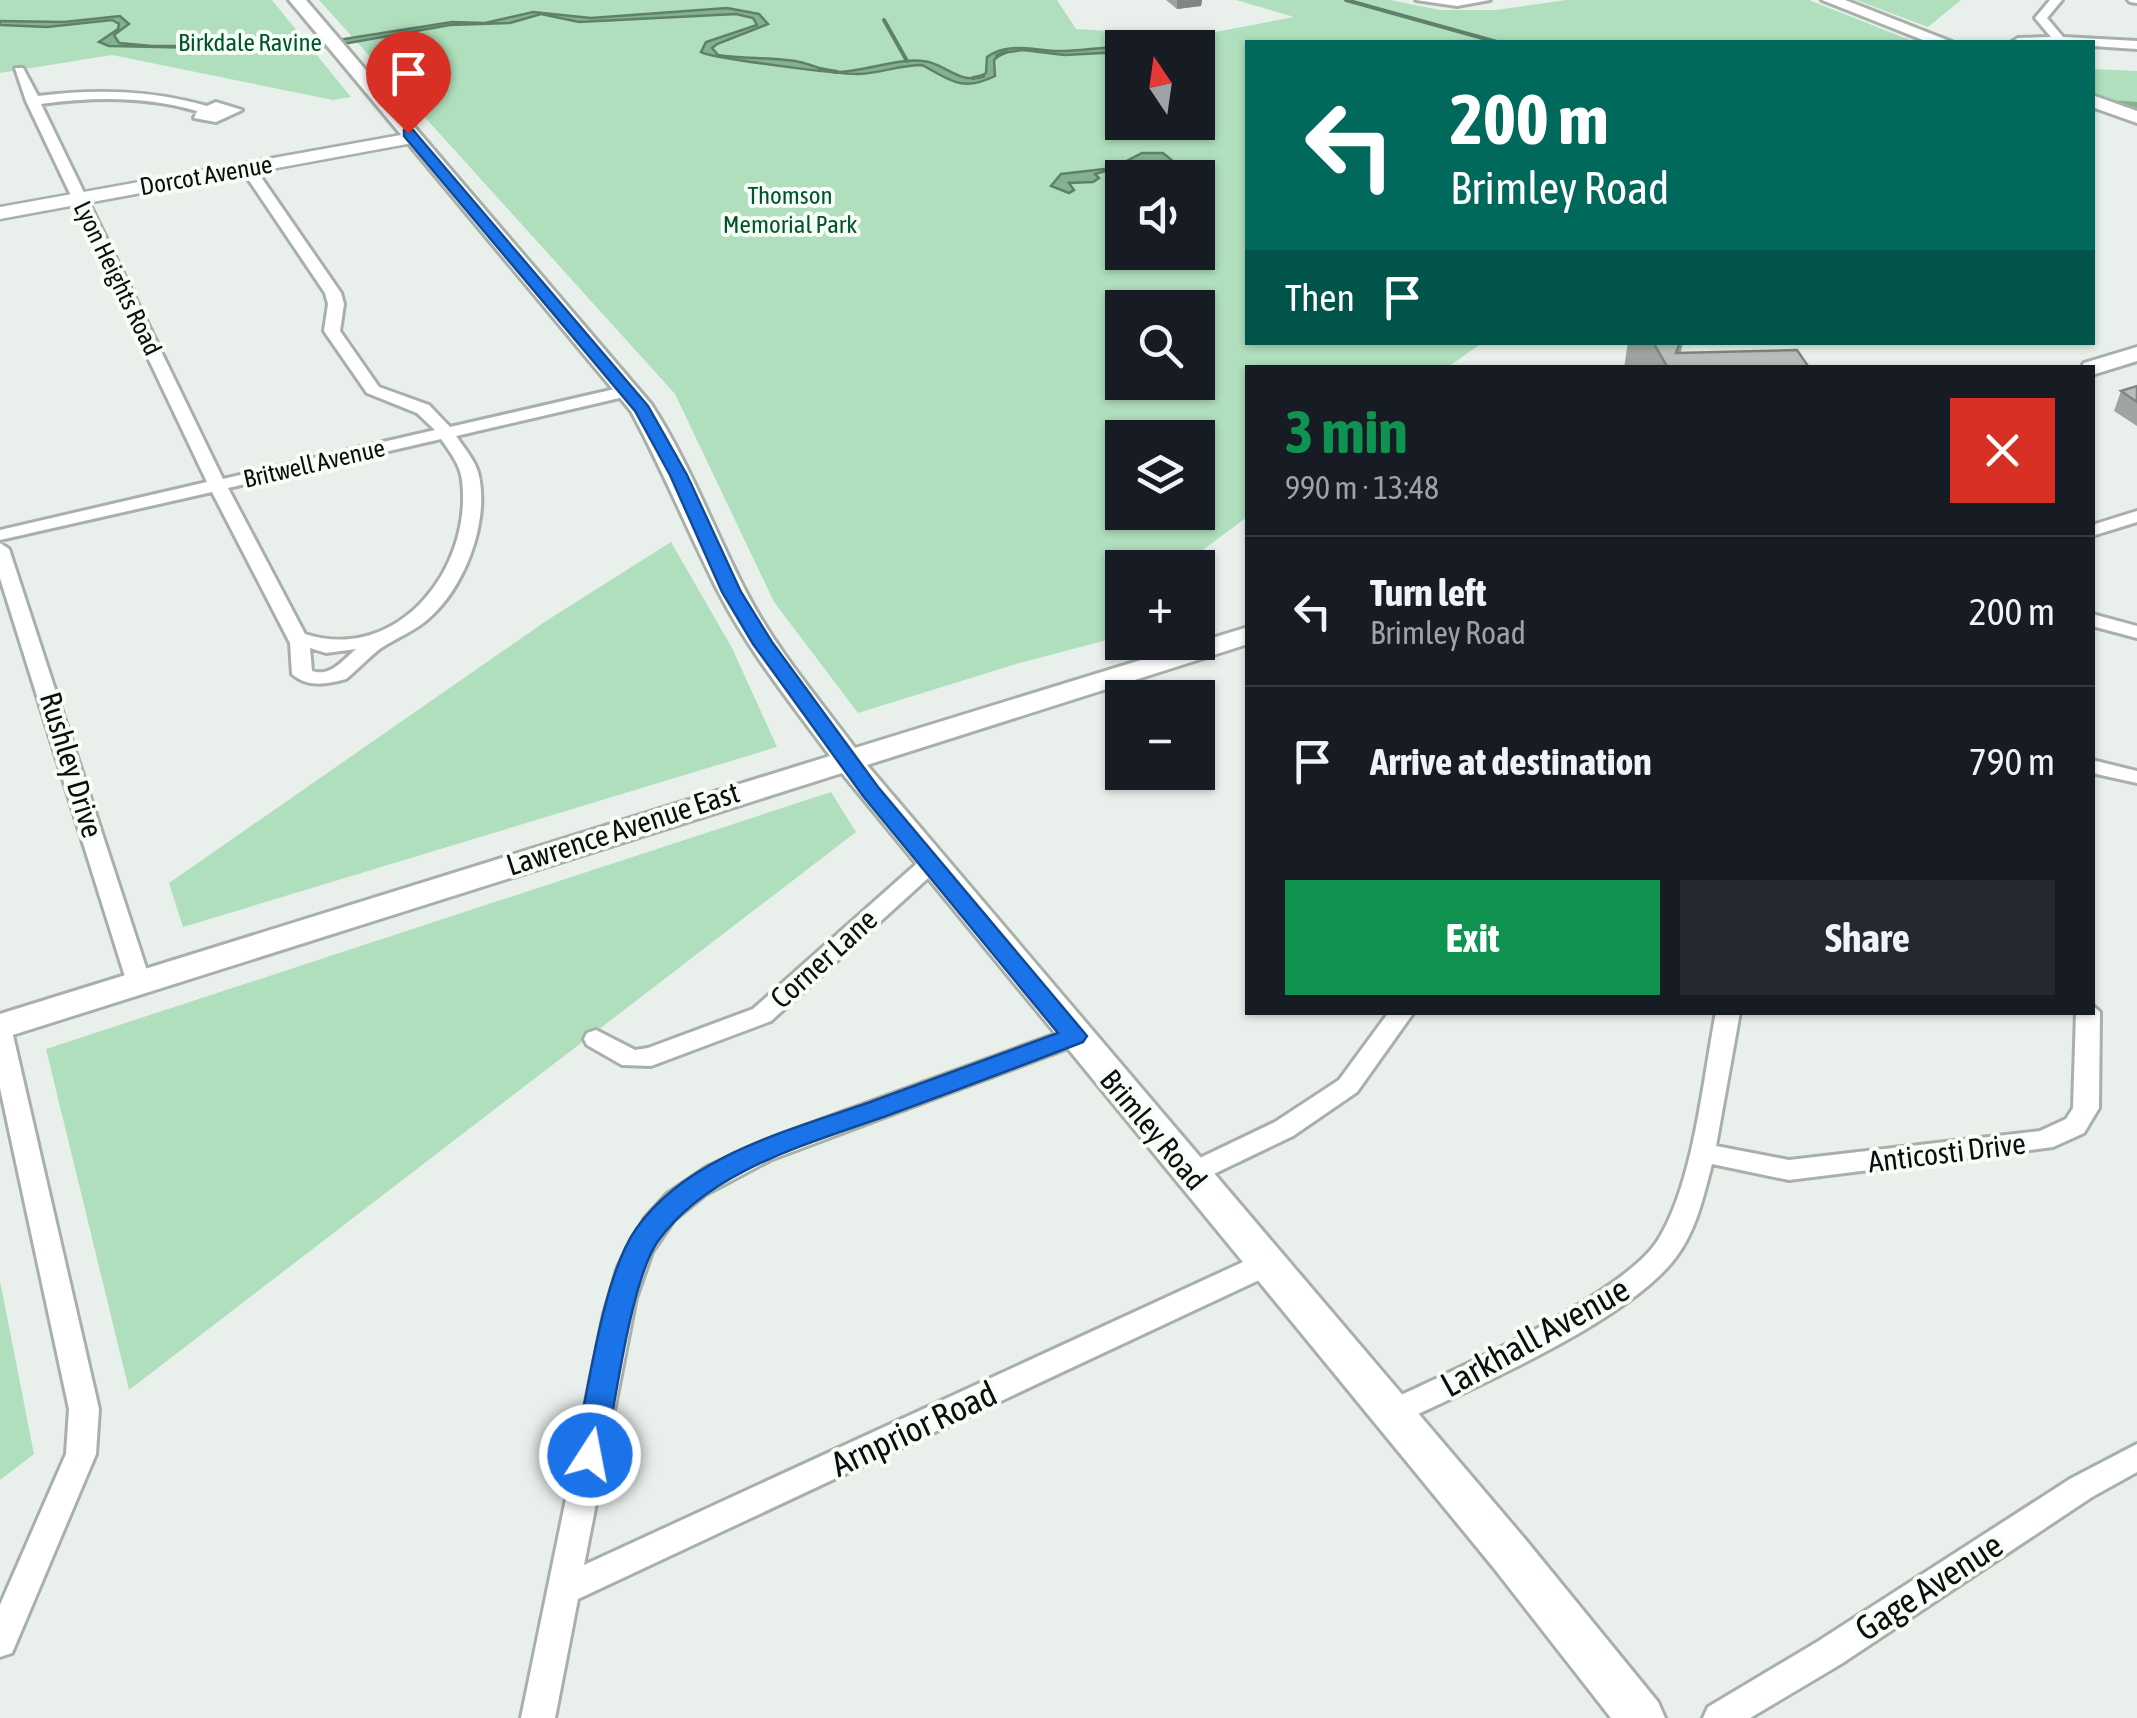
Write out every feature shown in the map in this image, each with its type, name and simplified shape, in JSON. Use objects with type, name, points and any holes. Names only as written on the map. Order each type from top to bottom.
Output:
[{"type":"main road","name":"Brimley Road","points":[[297,0],[628,391],[678,475],[732,592],[763,644],[846,759],[1264,1266],[1509,1553],[1641,1718]]},
{"type":"main road","points":[[1830,0],[1938,40]]},
{"type":"main road","points":[[2095,101],[2131,115]]},
{"type":"main road","points":[[2095,367],[2137,354]]},
{"type":"main road","name":"Lawrence Avenue East","points":[[0,1029],[846,759],[1245,637]]},
{"type":"street","points":[[1422,0],[1484,0]]},
{"type":"street","points":[[2056,0],[2041,18],[2060,40]]},
{"type":"street","points":[[2095,42],[2137,44]]},
{"type":"street","name":"Lyon Heights Road","points":[[0,79],[19,73],[295,637],[302,674],[318,679],[339,675],[384,638]]},
{"type":"street","points":[[32,101],[112,91],[160,96],[206,108]]},
{"type":"street","name":"Dorcot Avenue","points":[[0,213],[412,138]]},
{"type":"street","points":[[248,167],[333,292],[336,304],[332,331],[368,386],[436,418],[466,463],[471,478],[468,532],[447,586],[421,616],[384,638],[326,646],[295,637]]},
{"type":"street","name":"Britwell Avenue","points":[[0,535],[628,391]]},
{"type":"street","points":[[2095,530],[2137,516]]},
{"type":"street","name":"Rushley Drive","points":[[0,549],[139,983]]},
{"type":"street","points":[[2095,621],[2137,632]]},
{"type":"street","points":[[2095,767],[2137,777]]},
{"type":"street","name":"Corner Lane","points":[[596,1039],[631,1060],[650,1057],[762,1015],[930,864]]},
{"type":"street","points":[[1190,1174],[1284,1129],[1348,1086],[1400,1015]]},
{"type":"street","name":"Larkhall Avenue","points":[[1388,1414],[1437,1392],[1644,1278],[1666,1252],[1680,1225],[1700,1152],[1727,1015]]},
{"type":"street","name":"Anticosti Drive","points":[[1700,1152],[1788,1170],[2044,1140],[2075,1126],[2086,1108],[2088,1015]]},
{"type":"street","points":[[0,1029],[84,1409],[81,1454],[0,1642]]},
{"type":"street","points":[[538,1718],[628,1274],[646,1236],[676,1201],[722,1172],[778,1146],[1074,1036]]},
{"type":"street","name":"Arnprior Road","points":[[563,1590],[1264,1266]]},
{"type":"street","name":"Gage Avenue","points":[[1720,1718],[1829,1653],[2081,1488],[2137,1457]]},
{"type":"green space","name":"Birkdale Ravine","points":[[0,0],[272,0],[351,97],[333,100],[112,55],[0,73]]},
{"type":"green space","name":"Thomson Memorial Park","points":[[319,0],[1057,0],[1076,29],[1105,31],[1105,140],[1215,140],[1215,32],[1294,17],[1236,0],[1390,0],[1440,10],[1496,10],[1566,0],[1809,0],[1910,40],[1245,40],[1245,345],[1479,345],[1451,365],[1245,365],[1245,518],[1203,550],[1105,550],[1105,640],[858,713],[774,602],[675,394]]},
{"type":"green space","points":[[1856,0],[1961,0],[1928,27]]},
{"type":"green space","points":[[2095,69],[2137,71],[2137,110],[2095,94]]},
{"type":"green space","points":[[671,542],[732,648],[777,747],[183,927],[169,883],[546,621]]},
{"type":"green space","points":[[831,792],[856,832],[129,1390],[46,1049]]},
{"type":"green space","points":[[0,1281],[34,1454],[0,1480]]},
{"type":"shaded area","points":[[727,8],[759,14],[768,24],[712,48],[718,55],[795,61],[833,72],[923,61],[969,78],[986,73],[987,57],[1004,49],[1105,47],[1105,53],[1002,53],[994,60],[995,76],[964,84],[922,65],[849,74],[750,62],[701,52],[706,42],[757,25],[753,18],[736,14],[579,22],[541,14],[510,23],[450,25],[309,50],[109,46],[99,42],[118,29],[119,24],[112,20],[47,27],[0,25],[0,21],[64,22],[120,16],[129,24],[114,35],[119,43],[300,46],[452,22],[485,23],[533,12],[591,18]]},
{"type":"shaded area","points":[[1142,153],[1163,153],[1172,160],[1128,160]]},
{"type":"shaded area","points":[[1105,169],[1095,174],[1099,178],[1093,182],[1069,183],[1074,190],[1069,193],[1051,186],[1061,174]]},
{"type":"building","points":[[1655,345],[1679,345],[1676,353],[1797,350],[1807,365],[1666,365]]},
{"type":"building","points":[[2137,386],[2137,402],[2121,391]]},
{"type":"waterway","points":[[1346,0],[1490,40]]},
{"type":"waterway","points":[[884,20],[907,61]]},
{"type":"waterway","points":[[997,56],[1006,52]]},
{"type":"waterway","points":[[820,69],[837,72]]},
{"type":"waterway","points":[[973,78],[983,76]]},
{"type":"waterway","points":[[2095,105],[2137,108]]},
{"type":"route","points":[[408,133],[590,343],[642,409],[678,475],[732,592],[763,644],[871,792],[1074,1036],[778,1146],[722,1172],[676,1201],[646,1236],[628,1274],[590,1455]]}]
